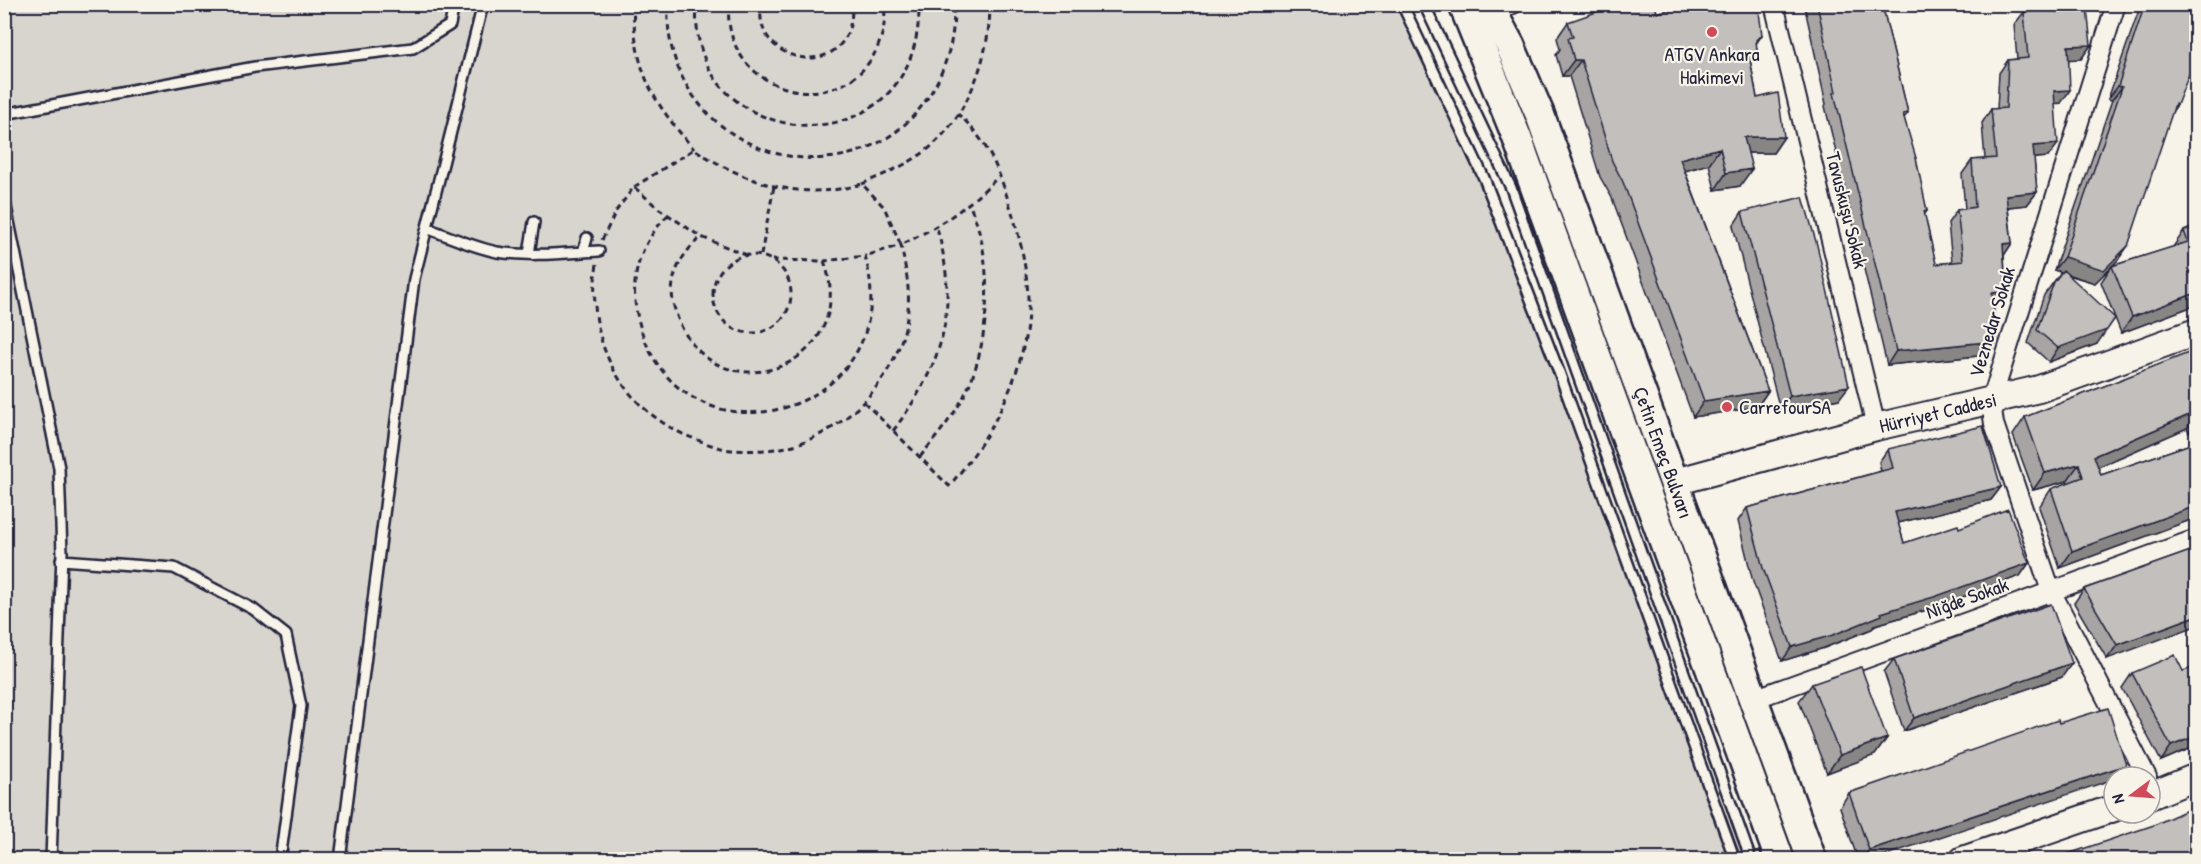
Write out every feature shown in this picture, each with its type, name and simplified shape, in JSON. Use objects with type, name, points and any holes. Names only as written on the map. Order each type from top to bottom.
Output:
[{"type":"main road","name":"Çetin Emeç Bulvarı","points":[[1448,4],[1492,75]]},
{"type":"main road","name":"Çetin Emeç Bulvarı","points":[[1463,4],[1492,75],[1780,860]]},
{"type":"main road","name":"Çetin Emeç Bulvarı","points":[[1503,5],[1510,45],[1544,126],[1812,860]]},
{"type":"street","name":"Tavuskuşu Sokak","points":[[1774,4],[1876,427]]},
{"type":"street","name":"Veznedar Sokak","points":[[2116,4],[1991,402],[1994,424],[2050,591],[2140,765]]},
{"type":"street","name":"Hürriyet Caddesi","points":[[1675,482],[1876,427],[1991,402],[2038,389],[2196,332]]},
{"type":"street","name":"Niğde Sokak","points":[[1754,699],[2196,539]]},
{"type":"street","points":[[2162,785],[2196,777]]},
{"type":"street","points":[[1963,860],[2102,812]]},
{"type":"lane","points":[[4,114],[255,67],[413,48],[450,25],[454,4]]},
{"type":"lane","points":[[340,860],[414,279],[483,4]]},
{"type":"lane","points":[[1402,4],[1484,178],[1559,372],[1735,860]]},
{"type":"lane","points":[[1424,4],[1511,188],[1751,860]]},
{"type":"lane","points":[[4,197],[59,468],[61,560],[51,860]]},
{"type":"lane","points":[[529,254],[534,222]]},
{"type":"lane","points":[[427,228],[467,244],[498,252],[529,254],[599,250]]},
{"type":"lane","points":[[583,252],[586,238]]},
{"type":"lane","points":[[61,560],[174,568],[253,609],[285,635],[301,706],[280,860]]},
{"type":"path","points":[[633,4],[634,41],[643,74],[656,104],[694,149],[728,170],[774,186],[792,191],[820,192],[862,184],[919,155],[937,142],[958,114],[979,72],[987,45],[990,4]]},
{"type":"path","points":[[668,4],[667,24],[672,54],[683,82],[701,108],[723,129],[749,145],[777,155],[807,159],[836,157],[865,148],[891,134],[913,116],[932,92],[945,66],[952,37],[953,4]]},
{"type":"path","points":[[697,4],[698,31],[704,55],[715,76],[730,95],[750,110],[771,121],[793,126],[816,127],[838,123],[859,115],[894,87],[907,68],[915,47],[920,25],[919,4]]},
{"type":"path","points":[[729,4],[731,33],[738,51],[748,66],[762,78],[778,87],[797,92],[816,92],[835,87],[852,78],[867,65],[884,30],[884,4]]},
{"type":"path","points":[[762,4],[762,26],[769,40],[793,58],[808,59],[829,53],[845,38],[851,24],[851,4]]},
{"type":"path","points":[[864,402],[949,486],[981,446],[1009,390],[1022,347],[1028,310],[1024,264],[1014,218],[994,159],[981,138],[958,114]]},
{"type":"path","points":[[694,149],[634,187],[605,231],[599,250],[593,295],[595,318],[601,341],[613,369],[631,395],[675,430],[702,442],[729,450],[790,446],[846,418],[864,402],[887,372],[901,341],[908,309],[908,288],[901,245],[884,207],[862,184]]},
{"type":"path","points":[[634,187],[668,215],[701,237],[747,255],[772,260],[824,261],[865,256],[901,245],[936,228],[969,206],[1000,175]]},
{"type":"path","points":[[761,256],[774,186]]},
{"type":"path","points":[[920,457],[952,417],[964,396],[972,379],[984,326],[989,287],[984,250],[969,206]]},
{"type":"path","points":[[668,215],[648,239],[639,260],[635,277],[634,300],[639,323],[648,348],[660,368],[676,384],[713,407],[755,414],[795,405],[821,390],[847,365],[858,350],[870,308],[870,285],[865,256]]},
{"type":"path","points":[[893,431],[929,379],[946,318],[948,278],[936,228]]},
{"type":"path","points":[[701,237],[692,245],[675,271],[672,302],[675,312],[687,339],[700,354],[714,364],[742,373],[771,370],[801,355],[812,346],[826,324],[829,311],[830,280],[824,261]]},
{"type":"path","points":[[747,255],[730,261],[721,270],[713,294],[722,318],[732,327],[744,332],[769,329],[788,311],[791,298],[790,285],[786,273],[772,260]]},
{"type":"shaded area","points":[[5,4],[1404,5],[1484,178],[1735,860],[5,860]]},
{"type":"building","points":[[1619,4],[1655,4],[1657,13],[1688,4],[1758,4],[1762,35],[1756,41],[1757,50],[1749,54],[1757,98],[1778,93],[1784,137],[1744,137],[1752,169],[1726,173],[1720,148],[1680,159],[1768,391],[1704,401],[1623,182],[1612,161],[1581,60],[1574,60],[1568,38],[1573,37],[1568,22]]},
{"type":"building","points":[[1817,4],[1882,4],[1908,113],[1903,114],[1916,158],[1927,211],[1924,211],[1936,264],[1963,261],[1957,210],[1975,207],[1972,160],[1996,158],[1991,109],[2006,108],[2008,60],[2028,58],[2024,12],[2087,8],[2091,45],[2068,46],[2070,90],[2054,91],[2058,144],[2033,146],[2037,192],[2006,195],[2012,243],[2003,244],[2006,292],[1992,293],[1997,341],[1896,351],[1834,93],[1836,92]]},
{"type":"building","points":[[2145,4],[2196,4],[2196,50],[2177,105],[2175,104],[2128,246],[2104,270],[2064,257],[2122,87],[2118,86]]},
{"type":"building","points":[[1803,197],[1817,245],[1849,386],[1790,396],[1742,212]]},
{"type":"building","points":[[2196,226],[2196,293],[2132,317],[2112,266],[2188,242],[2184,231]]},
{"type":"building","points":[[2063,270],[2115,318],[2107,330],[2058,348],[2037,330],[2054,282]]},
{"type":"building","points":[[2196,350],[2196,412],[2094,456],[2101,475],[2196,442],[2196,506],[2072,551],[2051,489],[2083,477],[2079,464],[2045,473],[2025,417]]},
{"type":"building","points":[[1983,426],[2001,487],[1895,512],[1904,543],[1958,525],[1959,528],[2008,509],[2029,563],[1937,596],[1881,613],[1882,615],[1833,635],[1792,647],[1763,568],[1747,508],[1893,468],[1888,449]]},
{"type":"building","points":[[2196,549],[2196,616],[2117,645],[2084,589]]},
{"type":"building","points":[[2051,604],[2072,663],[1914,718],[1894,659]]},
{"type":"building","points":[[2175,655],[2183,671],[2196,667],[2196,736],[2171,746],[2132,673]]},
{"type":"building","points":[[1861,667],[1887,738],[1840,755],[1812,684]]},
{"type":"building","points":[[2108,708],[2126,765],[2102,765],[2102,773],[1869,850],[1849,793],[2058,720],[2059,723]]},
{"type":"building","points":[[2196,806],[2196,860],[2050,860],[2154,825],[2162,825],[2162,821]]},
{"type":"place","name":"ATGV Ankara Hakimevi","points":[[1712,32]]},
{"type":"place","name":"CarrefourSA","points":[[1727,407]]}]
